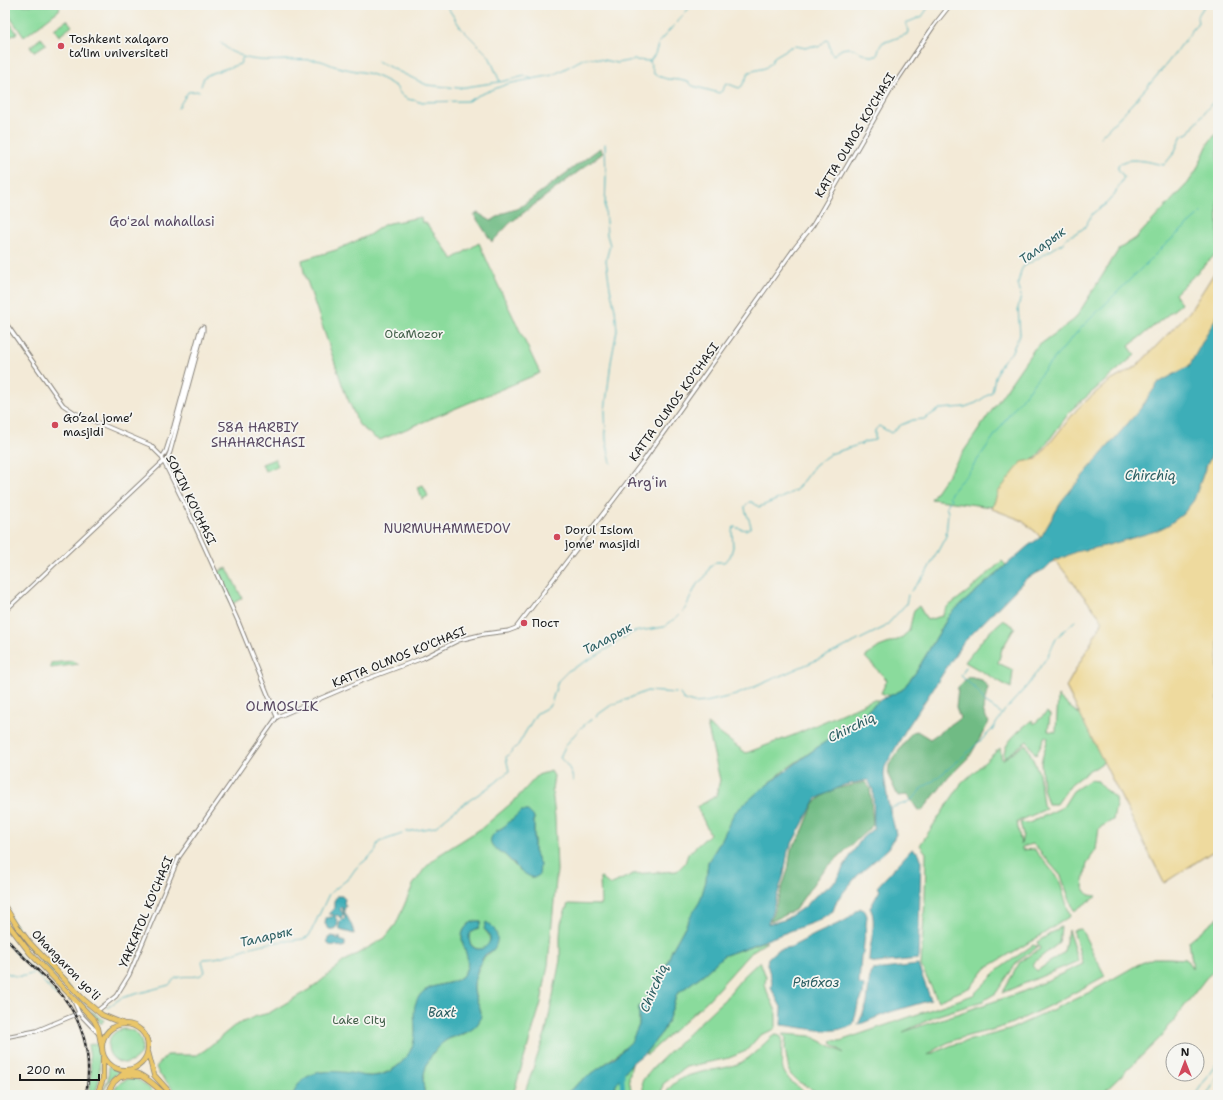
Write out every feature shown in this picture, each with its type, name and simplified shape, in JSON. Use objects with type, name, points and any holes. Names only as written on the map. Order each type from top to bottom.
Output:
[{"type":"highway","name":"Ohangaron yoʻli","points":[[5,907],[17,926],[34,947],[83,999],[105,1017],[124,1024]]},
{"type":"highway","name":"Ohangaron yoʻli","points":[[5,920],[30,953],[94,1020],[102,1048]]},
{"type":"highway","points":[[97,1095],[103,1079],[102,1042],[107,1033],[115,1027],[124,1024],[135,1026],[143,1033],[147,1041],[148,1052],[154,1074],[172,1095]]},
{"type":"highway","points":[[106,1095],[111,1087],[127,1070],[136,1068],[145,1060],[148,1052]]},
{"type":"highway","points":[[103,1056],[112,1066],[118,1069],[135,1072],[145,1078],[165,1095]]},
{"type":"highway","points":[[118,1079],[132,1075],[145,1078]]},
{"type":"street","name":"KATTA OLMOS KO'CHASI","points":[[277,717],[361,681],[423,658],[459,640],[484,634],[508,631],[516,628],[644,460],[794,249],[813,225],[892,88],[950,5]]},
{"type":"street","name":"SOKIN KO'CHASI","points":[[5,322],[63,405],[75,414],[150,445],[164,461],[244,635],[277,717]]},
{"type":"street","points":[[5,611],[164,461],[170,452],[196,360],[203,327],[200,331],[164,461]]},
{"type":"street","name":"YAKKATOL KO'CHASI","points":[[96,1011],[114,997],[129,975],[179,857],[277,717]]},
{"type":"street","points":[[72,998],[79,1013],[99,1034]]},
{"type":"street","points":[[5,1037],[36,1031],[79,1013]]},
{"type":"green space","points":[[5,5],[60,6],[59,10],[24,37],[5,10]]},
{"type":"green space","points":[[8,20],[17,33],[10,37],[5,29],[5,21]]},
{"type":"green space","points":[[67,20],[72,26],[59,36],[54,29]]},
{"type":"green space","points":[[41,38],[46,44],[34,52],[30,47]]},
{"type":"green space","points":[[1218,132],[1218,252],[1175,294],[1181,304],[1129,346],[1135,355],[1071,410],[1036,458],[1025,462],[991,507],[931,499],[1034,349],[1075,319],[1119,249],[1136,238],[1188,183],[1196,171],[1209,142]]},
{"type":"green space","points":[[600,148],[603,153],[510,223],[492,242],[474,215],[478,213],[491,221],[504,213],[519,208]]},
{"type":"green space","name":"OtaMozor","points":[[421,217],[422,222],[426,223],[453,259],[479,243],[540,373],[380,440],[375,438],[359,425],[344,390],[304,272],[302,260],[336,250],[369,235],[385,224]]},
{"type":"green space","points":[[275,459],[278,466],[265,471],[262,464]]},
{"type":"green space","points":[[423,485],[428,496],[422,499],[418,487]]},
{"type":"green space","points":[[1002,561],[1006,565],[950,614],[916,672],[902,690],[890,696],[881,693],[887,680],[865,657],[879,647],[900,639],[909,631],[914,610],[919,606],[927,620],[942,616],[946,608],[971,589]]},
{"type":"green space","points":[[227,568],[242,598],[232,604],[218,572]]},
{"type":"green space","points":[[1003,620],[1015,627],[1002,649],[998,663],[1013,670],[1011,688],[965,662],[986,635]]},
{"type":"green space","points":[[72,661],[79,664],[50,667],[51,663]]},
{"type":"green space","points":[[968,677],[982,680],[988,687],[983,709],[989,722],[970,756],[948,778],[922,811],[917,809],[908,795],[898,796],[888,775],[889,765],[912,732],[917,731],[930,739],[960,718],[956,707],[958,687]]},
{"type":"green space","points":[[1058,696],[1094,725],[1105,761],[1091,769],[1071,784],[1057,804],[1048,804],[1043,788],[1041,762],[1048,738],[1045,736],[1036,755],[1027,741],[1004,758],[1004,752],[1009,742],[1018,732],[1032,720],[1034,724],[1047,712],[1050,715],[1048,731],[1056,732]]},
{"type":"green space","points":[[872,700],[880,700],[847,727],[786,769],[768,784],[722,839],[708,862],[706,881],[700,902],[672,950],[659,986],[654,989],[639,1006],[639,1025],[632,1042],[564,1095],[524,1095],[546,1031],[560,960],[561,923],[568,904],[601,905],[600,877],[610,885],[633,874],[677,871],[685,863],[688,854],[710,834],[697,807],[716,796],[720,780],[707,724],[746,753],[794,735]]},
{"type":"green space","points":[[1026,744],[1039,773],[1043,805],[1046,809],[1017,822],[1021,845],[1023,834],[1020,822],[1029,823],[1063,807],[1073,791],[1090,780],[1098,781],[1102,787],[1115,798],[1116,805],[1113,820],[1099,828],[1096,850],[1087,863],[1083,887],[1089,895],[1097,896],[1074,911],[1061,876],[1033,844],[1022,847],[1022,850],[1034,849],[1059,879],[1070,916],[1040,936],[986,968],[971,987],[938,1001],[921,966],[926,853],[920,845],[961,784],[1000,748],[1002,760]]},
{"type":"green space","name":"Lake City","points":[[551,771],[554,776],[552,789],[555,817],[557,870],[548,965],[541,1003],[513,1095],[425,1095],[424,1091],[423,1082],[425,1069],[433,1052],[446,1040],[468,1032],[479,1020],[481,1011],[475,995],[475,977],[484,957],[492,951],[497,937],[484,929],[489,935],[490,940],[486,947],[477,949],[470,943],[470,934],[479,928],[481,921],[471,923],[463,932],[462,936],[468,962],[464,974],[453,981],[426,990],[421,995],[416,1003],[415,1036],[413,1045],[401,1063],[384,1073],[365,1076],[336,1072],[319,1072],[299,1086],[293,1095],[179,1095],[159,1074],[156,1067],[167,1055],[197,1055],[234,1026],[254,1017],[269,1013],[315,986],[343,962],[385,938],[396,924],[413,885],[425,868],[439,855],[482,828],[515,800],[538,775]],"holes":[[[534,817],[534,851],[540,865],[519,870],[505,855],[496,831],[505,826],[512,819]]]},
{"type":"green space","points":[[865,782],[870,788],[873,825],[820,874],[795,910],[770,922],[788,870],[791,849],[801,835],[814,803],[831,790]]},
{"type":"green space","points":[[5,910],[39,956],[90,1010],[104,1020],[101,1024],[30,948],[7,917]]},
{"type":"green space","points":[[1218,917],[1218,967],[1206,978],[1161,1037],[1101,1095],[822,1095],[797,1081],[789,1071],[785,1048],[786,1038],[783,1034],[811,1036],[844,1053],[831,1043],[832,1040],[840,1041],[973,995],[999,969],[1033,945],[1038,947],[1018,961],[996,993],[983,1001],[939,1015],[903,1032],[1022,992],[1083,964],[1073,930],[1081,929],[1105,976],[1022,1019],[1000,1028],[957,1039],[937,1048],[928,1055],[952,1045],[1009,1030],[1090,992],[1137,965],[1153,958],[1186,959],[1193,969],[1189,941]]},
{"type":"green space","points":[[1061,927],[1059,943],[1032,964],[1037,971],[1064,952],[1068,930],[1078,961],[1002,993],[1020,962],[1040,949],[1037,942]]},
{"type":"green space","points":[[762,942],[767,942],[751,952],[708,1000],[648,1054],[645,1054],[663,1031],[677,994],[705,973],[723,956]]},
{"type":"green space","points":[[760,961],[766,977],[765,984],[768,995],[776,1011],[776,1027],[773,1030],[760,1035],[746,1051],[729,1058],[686,1067],[663,1084],[661,1095],[644,1095],[642,1081],[655,1066],[724,1000],[742,978]]},
{"type":"green space","points":[[122,1029],[128,1029],[132,1030],[139,1036],[142,1046],[141,1053],[135,1060],[128,1063],[122,1063],[118,1062],[111,1056],[108,1049],[108,1043],[109,1039],[115,1032]]},
{"type":"green space","points":[[776,1035],[782,1038],[782,1066],[786,1075],[793,1083],[810,1095],[665,1095],[671,1086],[689,1075],[732,1066],[742,1062]]},
{"type":"green space","points":[[97,1043],[100,1062],[100,1075],[95,1093],[89,1093],[91,1069],[88,1045]]},
{"type":"green space","points":[[632,1063],[629,1078],[632,1095],[610,1095],[622,1075]]},
{"type":"green space","points":[[109,1066],[119,1072],[110,1079],[100,1095],[108,1080]]},
{"type":"green space","points":[[132,1078],[142,1082],[156,1095],[111,1095],[115,1088],[125,1080]]},
{"type":"sand","points":[[1218,267],[1218,848],[1164,883],[1066,687],[1103,621],[1056,561],[1053,561],[1055,559],[1037,533],[1021,520],[992,509],[998,492],[1022,462],[1037,459],[1078,408],[1107,383],[1136,367],[1190,311]]},
{"type":"water","name":"Chirchiq","points":[[1218,314],[1218,442],[1205,469],[1194,500],[1183,514],[1168,525],[1156,531],[1105,546],[1075,552],[1058,560],[1055,559],[1045,569],[1027,578],[962,644],[905,731],[885,767],[884,775],[888,802],[896,834],[889,848],[857,876],[837,900],[833,911],[817,921],[723,956],[705,973],[677,994],[663,1031],[647,1051],[632,1063],[622,1075],[610,1095],[564,1095],[614,1058],[631,1042],[639,1025],[639,1006],[654,989],[659,986],[672,950],[700,901],[706,881],[708,862],[722,839],[734,813],[759,791],[819,746],[848,727],[880,700],[902,690],[916,672],[950,614],[1028,546],[1041,537],[1063,499],[1140,409],[1158,383],[1189,366]],"holes":[[[868,780],[873,790],[874,828],[862,838],[836,881],[815,896],[806,906],[784,920],[768,924],[784,874],[788,851],[816,799],[844,785]]]},
{"type":"water","points":[[521,811],[528,811],[534,817],[534,851],[540,865],[539,875],[534,878],[522,872],[505,855],[492,845],[491,841],[491,838],[495,833]]},
{"type":"water","name":"Рыбхоз","points":[[912,849],[919,853],[921,859],[918,959],[876,963],[869,961],[873,927],[870,908],[880,890],[877,887]]},
{"type":"water","points":[[337,896],[342,896],[345,899],[344,903],[346,906],[344,910],[354,934],[340,930],[340,921],[345,918],[342,907],[340,909],[343,914],[341,918],[338,915],[335,916],[338,923],[334,929],[329,929],[325,924],[326,918],[334,915],[329,915],[329,913],[334,909],[334,901]]},
{"type":"water","name":"Рыбхоз","points":[[860,908],[865,911],[867,916],[863,952],[861,956],[859,984],[864,986],[863,995],[858,1005],[853,1025],[836,1030],[817,1030],[781,1025],[782,1009],[771,988],[772,981],[767,964],[768,958],[777,950],[791,947],[846,920]]},
{"type":"water","name":"Baхt","points":[[476,921],[481,921],[479,928],[473,930],[469,935],[470,944],[475,948],[483,948],[487,946],[489,942],[490,938],[484,929],[486,922],[497,934],[497,942],[493,950],[486,954],[482,959],[475,980],[474,993],[481,1015],[479,1022],[468,1032],[453,1037],[441,1044],[432,1054],[424,1073],[423,1082],[425,1095],[293,1095],[297,1086],[302,1080],[316,1073],[333,1072],[374,1076],[388,1072],[400,1064],[409,1053],[414,1041],[414,1008],[417,999],[426,990],[453,982],[464,974],[468,962],[462,937],[463,932],[468,925]]},
{"type":"water","points":[[332,936],[336,937],[338,940],[340,937],[340,940],[345,942],[345,946],[338,947],[336,945],[329,945],[328,938]]},
{"type":"water","name":"Рыбхоз","points":[[918,965],[931,1000],[890,1012],[858,1025],[867,1004],[870,974],[873,970]]},
{"type":"waterway","points":[[446,5],[461,28],[489,56],[500,82],[525,76],[532,79],[553,75],[583,59],[595,58],[617,63],[633,60],[650,61],[655,54],[659,42],[692,5]]},
{"type":"waterway","points":[[650,61],[654,74],[658,76],[688,82],[693,86],[719,93],[723,90],[726,83],[739,88],[742,86],[749,72],[765,68],[771,63],[774,57],[791,47],[819,47],[828,40],[833,55],[842,49],[847,48],[854,49],[869,56],[877,56],[879,48],[883,42],[907,34],[908,31],[906,23],[921,18],[930,5]]},
{"type":"waterway","points":[[1100,137],[1127,110],[1176,52],[1198,22],[1197,17],[1205,5]]},
{"type":"waterway","points":[[221,43],[230,51],[242,56]]},
{"type":"waterway","points":[[201,86],[204,77],[240,64],[243,57],[260,60],[321,61],[334,66],[367,73],[378,77],[395,86],[405,98],[416,100],[418,102],[468,101],[507,84],[532,79]]},
{"type":"waterway","points":[[377,61],[427,85],[459,88],[499,82]]},
{"type":"waterway","points":[[178,108],[188,92],[199,91]]},
{"type":"waterway","name":"Таларык","points":[[406,832],[435,827],[458,808],[495,783],[509,771],[506,757],[518,745],[536,714],[551,704],[558,681],[568,671],[599,654],[633,632],[664,627],[678,616],[685,609],[697,584],[705,577],[710,567],[716,562],[724,562],[730,557],[733,547],[732,531],[734,527],[746,530],[751,527],[745,509],[745,506],[749,502],[752,502],[759,507],[796,490],[815,465],[830,454],[864,442],[875,440],[875,430],[879,426],[891,433],[901,425],[913,420],[924,419],[940,409],[965,407],[976,403],[992,392],[995,377],[999,368],[1011,353],[1020,334],[1018,308],[1021,296],[1018,283],[1023,267],[1063,243],[1066,238],[1084,228],[1093,213],[1106,204],[1114,195],[1124,177],[1118,169],[1118,165],[1128,160],[1146,161],[1164,165],[1174,153],[1182,135],[1189,133],[1213,102],[1218,98]]},
{"type":"waterway","points":[[605,144],[605,208],[607,235],[610,245],[606,260],[615,309],[617,330],[611,362],[605,411],[606,440],[611,463]]},
{"type":"waterway","points":[[911,591],[926,573],[946,536],[948,512],[946,507],[951,499],[949,496],[967,475],[1011,412],[1045,369],[1080,329],[1164,246],[1201,213]]},
{"type":"waterway","points":[[680,694],[684,700],[694,703],[706,702],[736,695],[826,656],[885,627],[906,604],[908,595]]},
{"type":"waterway","points":[[1007,708],[1027,686],[1047,657],[1057,637],[1075,621]]},
{"type":"waterway","points":[[966,667],[961,676],[976,689],[986,703],[1001,713]]},
{"type":"waterway","points":[[596,716],[610,706],[647,691],[676,693]]},
{"type":"waterway","points":[[890,808],[906,803],[915,797],[922,788],[932,782],[964,756],[992,730],[1005,710]]},
{"type":"waterway","points":[[573,781],[569,768],[560,758],[565,747],[573,736],[582,726],[592,719]]},
{"type":"waterway","name":"Таларык","points":[[107,1008],[121,998],[169,985],[176,978],[184,976],[199,976],[205,972],[202,961],[204,959],[225,956],[259,945],[303,939],[309,936],[329,894],[349,878],[356,868],[373,854],[379,842],[402,834]]},
{"type":"waterway","points":[[5,942],[34,971]]},
{"type":"waterway","name":"Таларык","points":[[5,972],[20,976],[35,972],[57,997]]},
{"type":"waterway","points":[[1195,1095],[1218,1061]]},
{"type":"waterway","points":[[622,1068],[623,1095]]},
{"type":"waterway","points":[[1207,1095],[1218,1076]]},
{"type":"railway","points":[[5,937],[55,987],[73,1011],[84,1037],[87,1051],[88,1080],[86,1095]]},
{"type":"place","name":"Toshkent xalqaro ta’lim universiteti","points":[[61,46]]},
{"type":"place","name":"Go‘zal jome’ masjidi","points":[[55,425]]},
{"type":"place","name":"Dorul Islom jome' masjidi","points":[[557,537]]},
{"type":"place","name":"Пост","points":[[524,623]]},
{"type":"district","name":"Goʻzal mahallasi","points":[[162,221]]},
{"type":"district","name":"58A HARBIY SHAHARCHASI","points":[[258,434]]},
{"type":"district","name":"Argʻin","points":[[647,482]]},
{"type":"district","name":"NURMUHAMMEDOV","points":[[447,528]]},
{"type":"district","name":"OLMOSLIK","points":[[282,706]]}]
